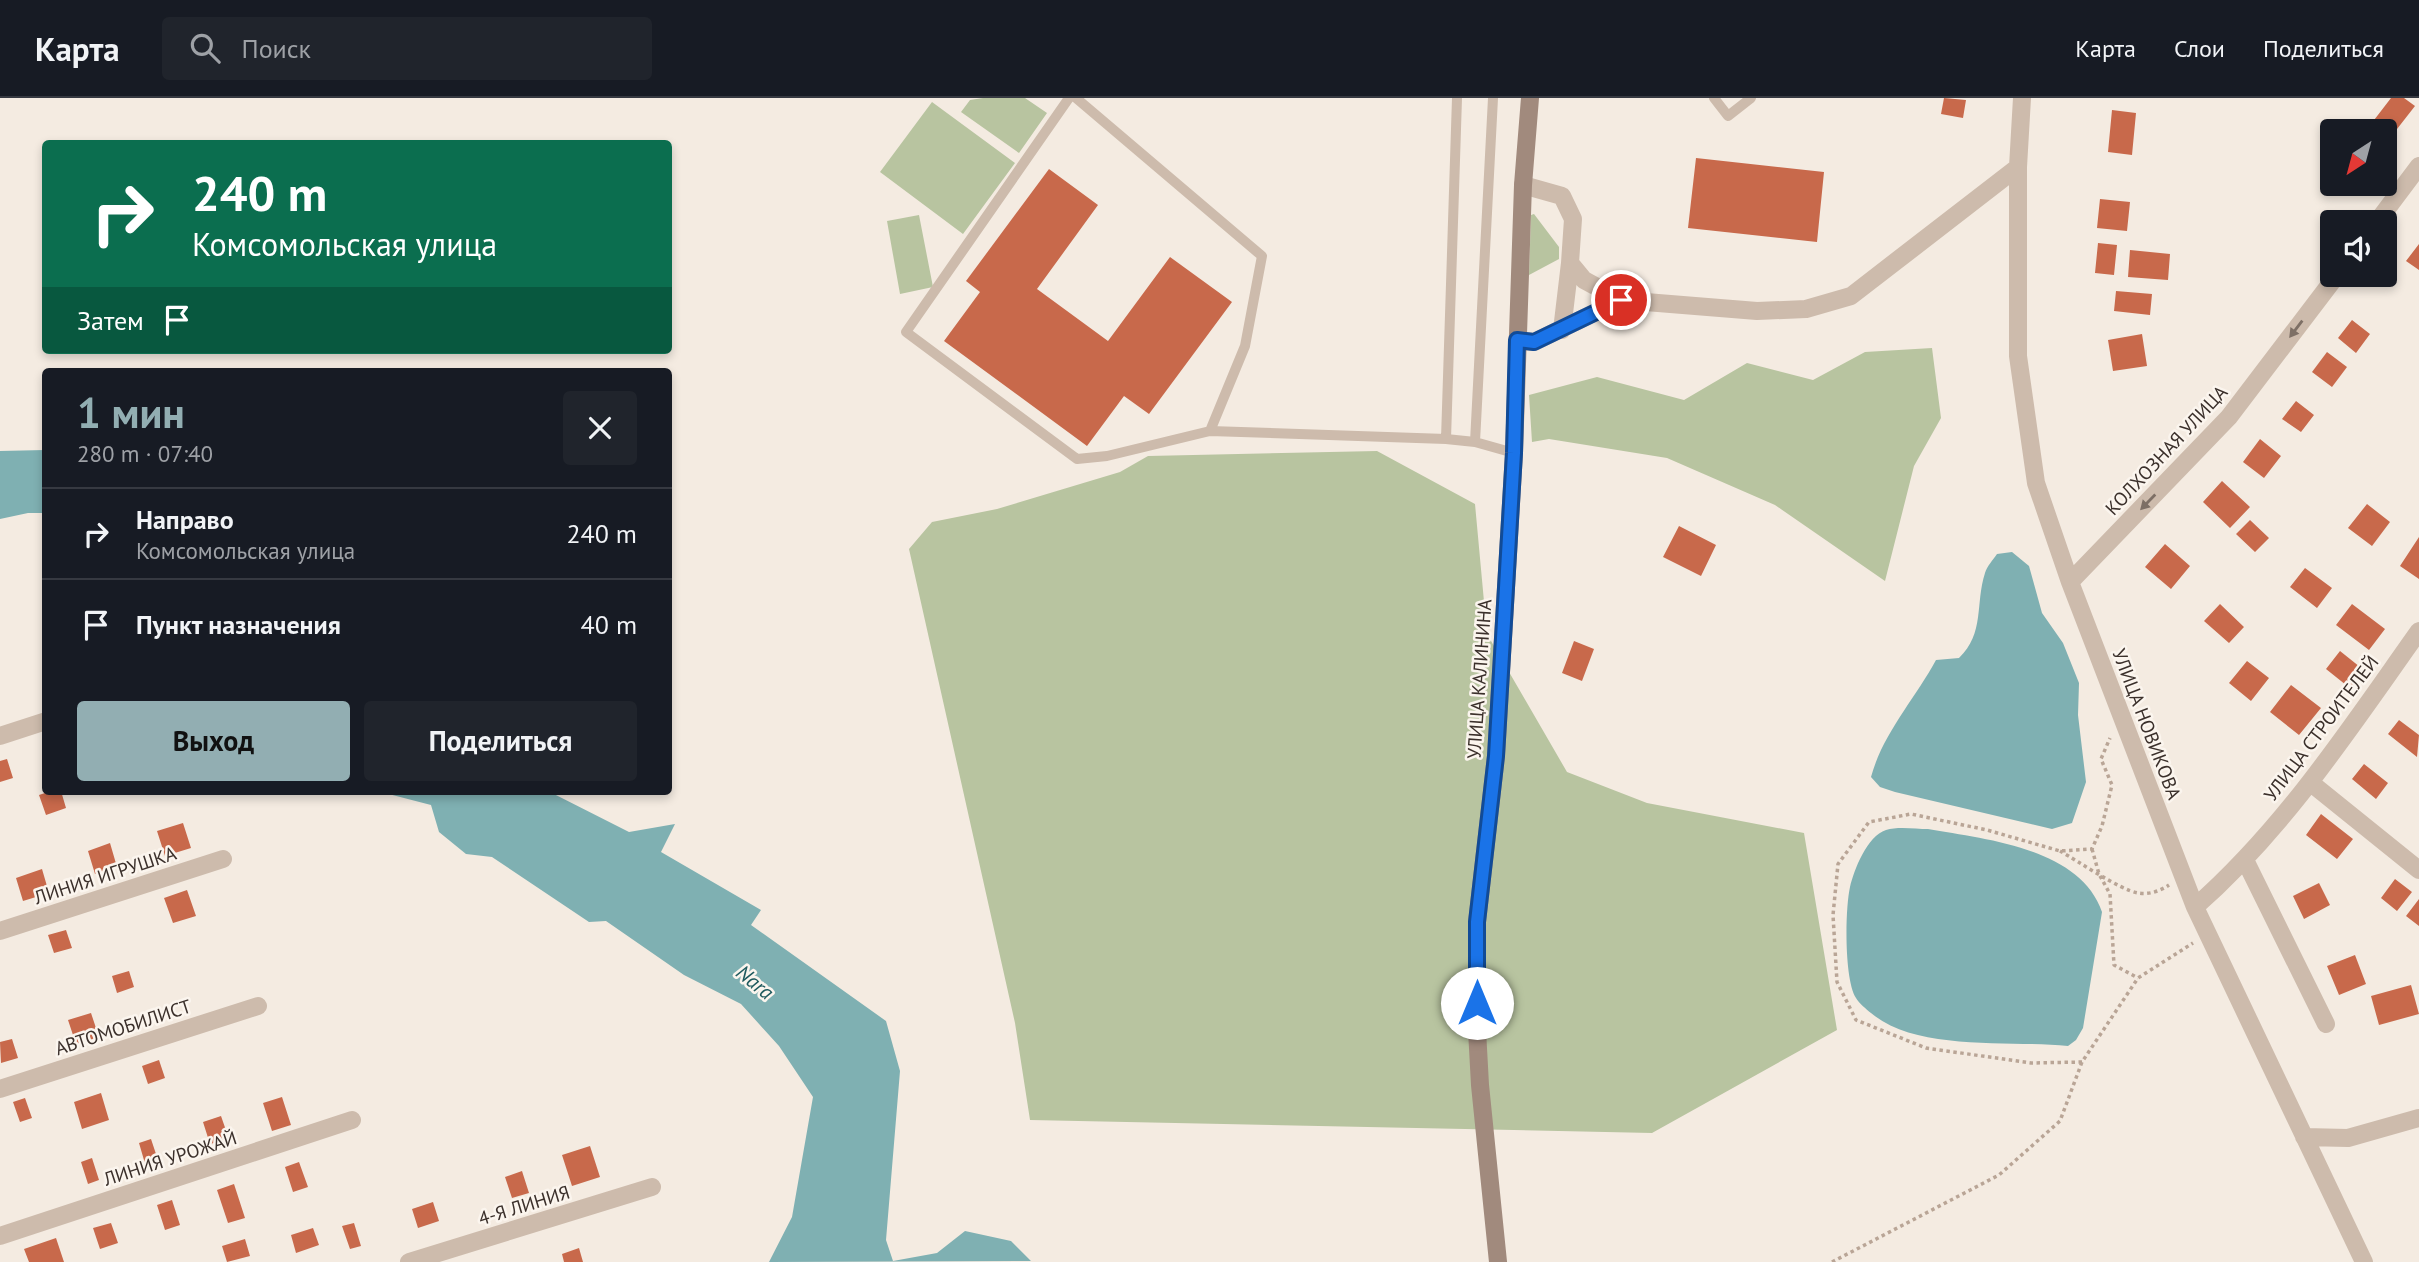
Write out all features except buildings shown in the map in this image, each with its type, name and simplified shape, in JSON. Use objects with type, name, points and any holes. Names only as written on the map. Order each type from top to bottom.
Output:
[{"type":"street","name":"УЛИЦА КАЛИНИНА","points":[[1498,1262],[1480,1086],[1477,922],[1496,756],[1514,453],[1523,185],[1530,98]]},
{"type":"street","name":"УЛИЦА НОВИКОВА","points":[[2021,98],[2018,167],[2018,356],[2036,482],[2070,582],[2195,907],[2364,1262]]},
{"type":"street","points":[[2386,210],[2419,166]]},
{"type":"street","points":[[1570,263],[1584,279],[1621,300],[1757,311],[1807,309],[1851,296],[2018,167]]},
{"type":"street","points":[[1523,185],[1562,196],[1573,219],[1562,330]]},
{"type":"street","name":"КОЛХОЗНАЯ УЛИЦА","points":[[2070,582],[2229,417],[2328,287]]},
{"type":"street","points":[[1517,340],[1534,342],[1621,300]]},
{"type":"street","name":"УЛИЦА СТРОИТЕЛЕЙ","points":[[2195,907],[2245,860],[2311,783],[2419,631]]},
{"type":"street","points":[[0,736],[42,722]]},
{"type":"street","points":[[2311,783],[2419,870]]},
{"type":"street","name":"ЛИНИЯ ИГРУШКА","points":[[0,931],[223,859]]},
{"type":"street","points":[[2245,860],[2326,1024]]},
{"type":"street","name":"АВТОМОБИЛИСТ","points":[[0,1088],[258,1006]]},
{"type":"street","points":[[2304,1137],[2348,1138],[2419,1118]]},
{"type":"street","name":"ЛИНИЯ УРОЖАЙ","points":[[0,1236],[352,1120]]},
{"type":"street","name":"4-Я ЛИНИЯ","points":[[409,1262],[652,1187]]},
{"type":"lane","points":[[1069,98],[906,331],[1077,459],[1107,456],[1210,431],[1446,439],[1514,453]]},
{"type":"lane","points":[[1076,98],[1262,256],[1245,346],[1210,431]]},
{"type":"lane","points":[[1446,439],[1457,98]]},
{"type":"lane","points":[[1475,443],[1493,98]]},
{"type":"lane","points":[[1714,98],[1728,116],[1751,98]]},
{"type":"path","points":[[2120,713],[2101,759],[2112,785],[2102,826],[2092,849],[2099,874],[2110,894],[2114,965],[2138,978]]},
{"type":"path","points":[[2082,1062],[2031,1063],[1926,1048],[1856,1020],[1837,982],[1833,915],[1838,864],[1869,822],[1911,814],[1987,830],[2060,851],[2137,893],[2160,892],[2183,876]]},
{"type":"path","points":[[2060,851],[2092,849]]},
{"type":"path","points":[[1832,1262],[1999,1175],[2060,1121],[2082,1062],[2138,978],[2207,934]]},
{"type":"green space","points":[[1025,98],[1047,113],[1019,153],[961,112],[970,100]]},
{"type":"green space","points":[[932,102],[1015,163],[963,234],[880,172]]},
{"type":"green space","points":[[1534,214],[1559,247],[1559,259],[1529,275],[1531,215]]},
{"type":"green space","points":[[919,215],[933,287],[900,294],[887,221]]},
{"type":"green space","points":[[1932,348],[1941,418],[1914,466],[1885,581],[1775,505],[1667,458],[1549,439],[1532,442],[1529,395],[1597,377],[1684,400],[1747,363],[1813,380],[1865,352]]},
{"type":"green space","points":[[1377,451],[1475,504],[1487,634],[1567,772],[1647,803],[1804,833],[1837,1030],[1652,1133],[1030,1120],[1015,1023],[909,549],[932,522],[997,509],[1120,472],[1148,456]]},
{"type":"water","points":[[42,450],[42,513],[0,519],[0,451]]},
{"type":"water","points":[[2012,552],[2029,566],[2042,613],[2063,643],[2079,683],[2078,715],[2086,782],[2072,823],[2052,829],[1895,792],[1880,787],[1871,777],[1891,731],[1936,660],[1959,658],[1973,639],[1986,570],[1997,554]]},
{"type":"water","name":"Nara","points":[[392,795],[556,795],[629,832],[675,824],[661,852],[761,910],[751,925],[886,1021],[900,1071],[886,1240],[893,1261],[937,1253],[965,1231],[1011,1241],[1031,1261],[769,1262],[792,1217],[813,1097],[779,1046],[741,1004],[684,975],[606,921],[589,922],[492,857],[466,854],[439,832],[431,805]]},
{"type":"water","points":[[1901,828],[1928,829],[2028,850],[2074,873],[2091,890],[2102,912],[2083,1028],[2076,1040],[2068,1046],[1965,1042],[1913,1034],[1890,1025],[1871,1013],[1856,998],[1849,976],[1847,911],[1850,887],[1858,863],[1867,846],[1879,833]]},
{"type":"route","points":[[1477,1003],[1477,922],[1496,756],[1514,453],[1517,340],[1534,342],[1621,300]]}]
